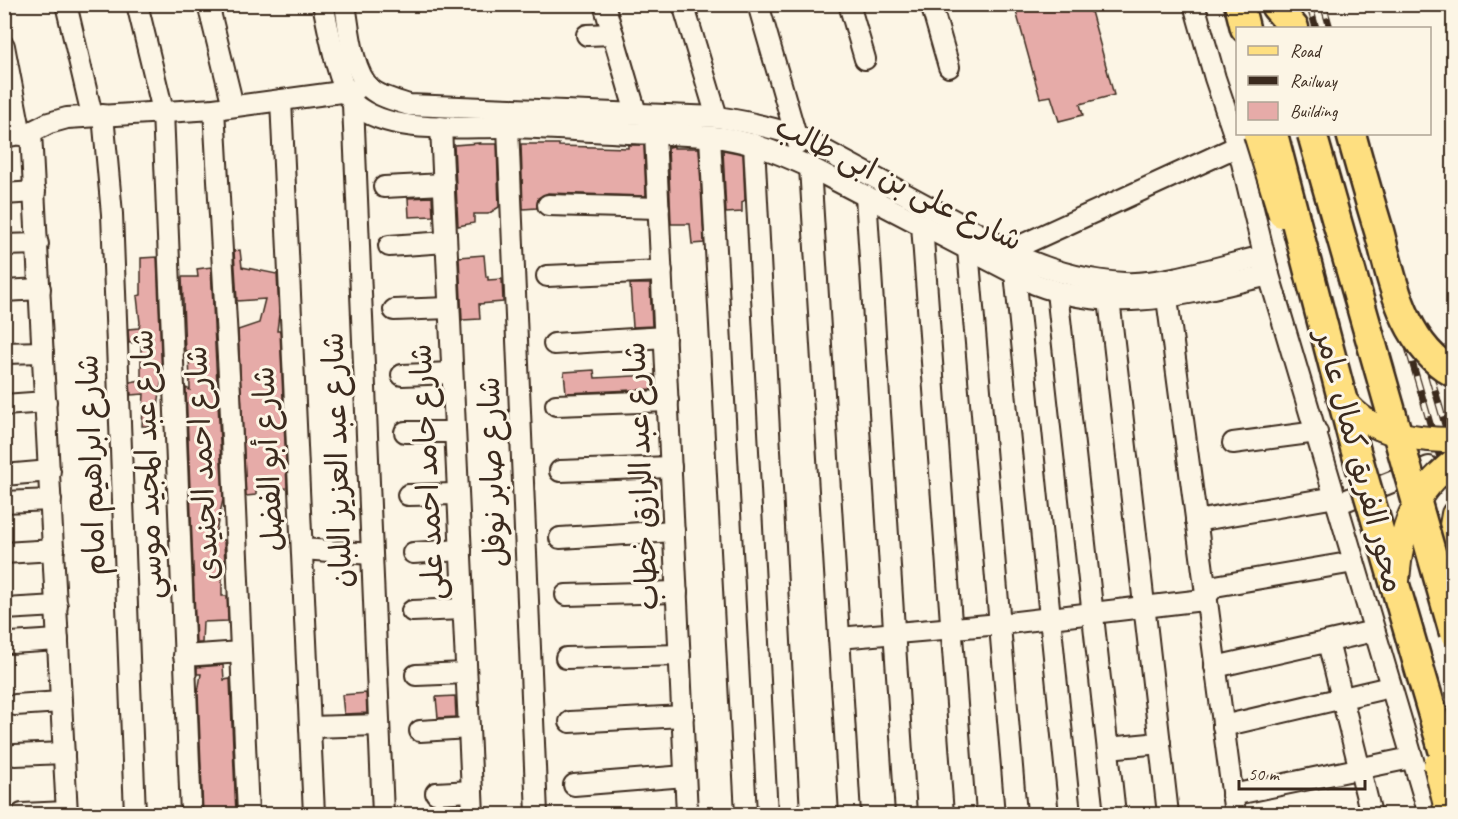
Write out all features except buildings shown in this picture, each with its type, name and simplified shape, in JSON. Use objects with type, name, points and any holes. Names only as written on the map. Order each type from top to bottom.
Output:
[{"type":"highway","points":[[1239,4],[1245,27]]},
{"type":"highway","points":[[1278,13],[1293,27]]},
{"type":"highway","name":"محور الفريق كمال عامر","points":[[1273,135],[1354,448],[1454,787]]},
{"type":"highway","name":"محور الفريق كمال عامر","points":[[1312,135],[1454,633]]},
{"type":"highway","points":[[1351,135],[1403,312],[1413,334],[1424,348],[1454,374]]},
{"type":"main road","points":[[1247,140],[1326,363],[1343,399],[1353,411],[1372,425],[1387,431],[1411,438],[1454,440]]},
{"type":"main road","points":[[1448,814],[1403,627],[1396,581],[1400,547],[1406,523],[1432,480],[1454,461]]},
{"type":"main road","points":[[1454,514],[1449,543],[1454,576]]},
{"type":"street","name":"شارع ابراهيم امام","points":[[66,4],[97,115],[112,214],[135,814]]},
{"type":"street","name":"شارع عبد المجيد موسي","points":[[137,4],[163,111],[191,814]]},
{"type":"street","name":"شارع احمد الجنيدى","points":[[208,4],[224,108],[248,814]]},
{"type":"street","points":[[323,4],[349,98]]},
{"type":"street","points":[[19,135],[58,120],[97,115],[224,108],[281,100],[349,98],[370,88],[357,65],[345,4]]},
{"type":"street","points":[[604,4],[636,113]]},
{"type":"street","points":[[683,4],[717,117]]},
{"type":"street","points":[[758,4],[806,165],[850,814]]},
{"type":"street","points":[[849,4],[865,59]]},
{"type":"street","points":[[931,4],[949,67]]},
{"type":"street","points":[[1194,4],[1215,78],[1236,119]]},
{"type":"street","points":[[587,35],[613,34]]},
{"type":"street","points":[[4,46],[19,135],[35,192],[67,813],[22,814]]},
{"type":"street","name":"شارع على بن ابى طالب","points":[[370,88],[386,97],[409,105],[636,113],[717,117],[745,121],[796,135],[1009,251],[1062,273],[1126,283],[1182,275],[1264,256]]},
{"type":"street","name":"شارع على بن ابى طالب","points":[[349,98],[376,116],[414,126],[508,127],[656,134],[710,137],[754,144],[806,165],[1035,284],[1082,298],[1138,301],[1167,298],[1269,276]]},
{"type":"street","name":"شارع عبد العزيز اللبان","points":[[349,98],[383,814]]},
{"type":"street","name":"شارع أبو الفضل","points":[[281,100],[314,814]]},
{"type":"street","name":"شارع حامد احمد على","points":[[441,127],[473,814]]},
{"type":"street","name":"شارع صابر نوفل","points":[[508,127],[537,814]]},
{"type":"street","name":"شارع عبد الرازق خطاب","points":[[656,134],[687,814]]},
{"type":"street","points":[[710,137],[746,814]]},
{"type":"street","points":[[1009,251],[1247,140],[1269,276],[1429,814]]},
{"type":"street","points":[[754,144],[789,814]]},
{"type":"street","points":[[384,187],[444,184]]},
{"type":"street","points":[[4,194],[35,192]]},
{"type":"street","points":[[866,196],[906,814]]},
{"type":"street","points":[[548,205],[659,208]]},
{"type":"street","points":[[921,225],[965,814]]},
{"type":"street","points":[[389,246],[446,242]]},
{"type":"street","points":[[4,245],[38,244]]},
{"type":"street","points":[[968,249],[1016,814]]},
{"type":"street","points":[[548,276],[662,271]]},
{"type":"street","points":[[1015,273],[1070,814]]},
{"type":"street","points":[[4,291],[40,289]]},
{"type":"street","points":[[1057,292],[1115,814]]},
{"type":"street","points":[[1167,298],[1234,805],[1359,769],[1411,758]]},
{"type":"street","points":[[1109,299],[1168,814]]},
{"type":"street","points":[[394,310],[450,308]]},
{"type":"street","points":[[554,344],[665,337]]},
{"type":"street","points":[[4,353],[43,352]]},
{"type":"street","points":[[402,375],[453,373]]},
{"type":"street","points":[[556,405],[668,401]]},
{"type":"street","points":[[4,405],[46,402]]},
{"type":"street","points":[[405,432],[455,432]]},
{"type":"street","points":[[1233,443],[1292,442],[1317,432]]},
{"type":"street","points":[[560,471],[671,467]]},
{"type":"street","points":[[1196,520],[1336,500],[1429,467]]},
{"type":"street","points":[[4,475],[50,471]]},
{"type":"street","points":[[408,495],[458,494]]},
{"type":"street","points":[[4,502],[51,500]]},
{"type":"street","points":[[560,538],[674,531]]},
{"type":"street","points":[[302,549],[371,554]]},
{"type":"street","points":[[4,553],[54,550]]},
{"type":"street","points":[[413,553],[461,550]]},
{"type":"street","points":[[839,638],[1000,624],[1203,600],[1215,586],[1354,562]]},
{"type":"street","points":[[566,595],[677,592]]},
{"type":"street","points":[[5,609],[57,606]]},
{"type":"street","points":[[412,611],[464,609]]},
{"type":"street","points":[[1215,667],[1374,631]]},
{"type":"street","points":[[11,643],[58,640]]},
{"type":"street","points":[[1328,642],[1371,814]]},
{"type":"street","points":[[184,656],[241,652]]},
{"type":"street","points":[[566,658],[680,655]]},
{"type":"street","points":[[416,675],[466,673]]},
{"type":"street","points":[[1223,726],[1390,687]]},
{"type":"street","points":[[15,705],[62,702]]},
{"type":"street","points":[[570,722],[683,716]]},
{"type":"street","points":[[310,727],[379,724]]},
{"type":"street","points":[[420,731],[469,728]]},
{"type":"street","points":[[1108,748],[1160,743]]},
{"type":"street","points":[[15,755],[64,753]]},
{"type":"street","points":[[574,784],[685,776]]},
{"type":"street","points":[[436,793],[472,791]]},
{"type":"railway","points":[[1309,4],[1316,27]]},
{"type":"railway","points":[[1323,4],[1330,27]]},
{"type":"railway","points":[[1346,135],[1454,506]]},
{"type":"railway","points":[[1361,135],[1454,456]]}]
